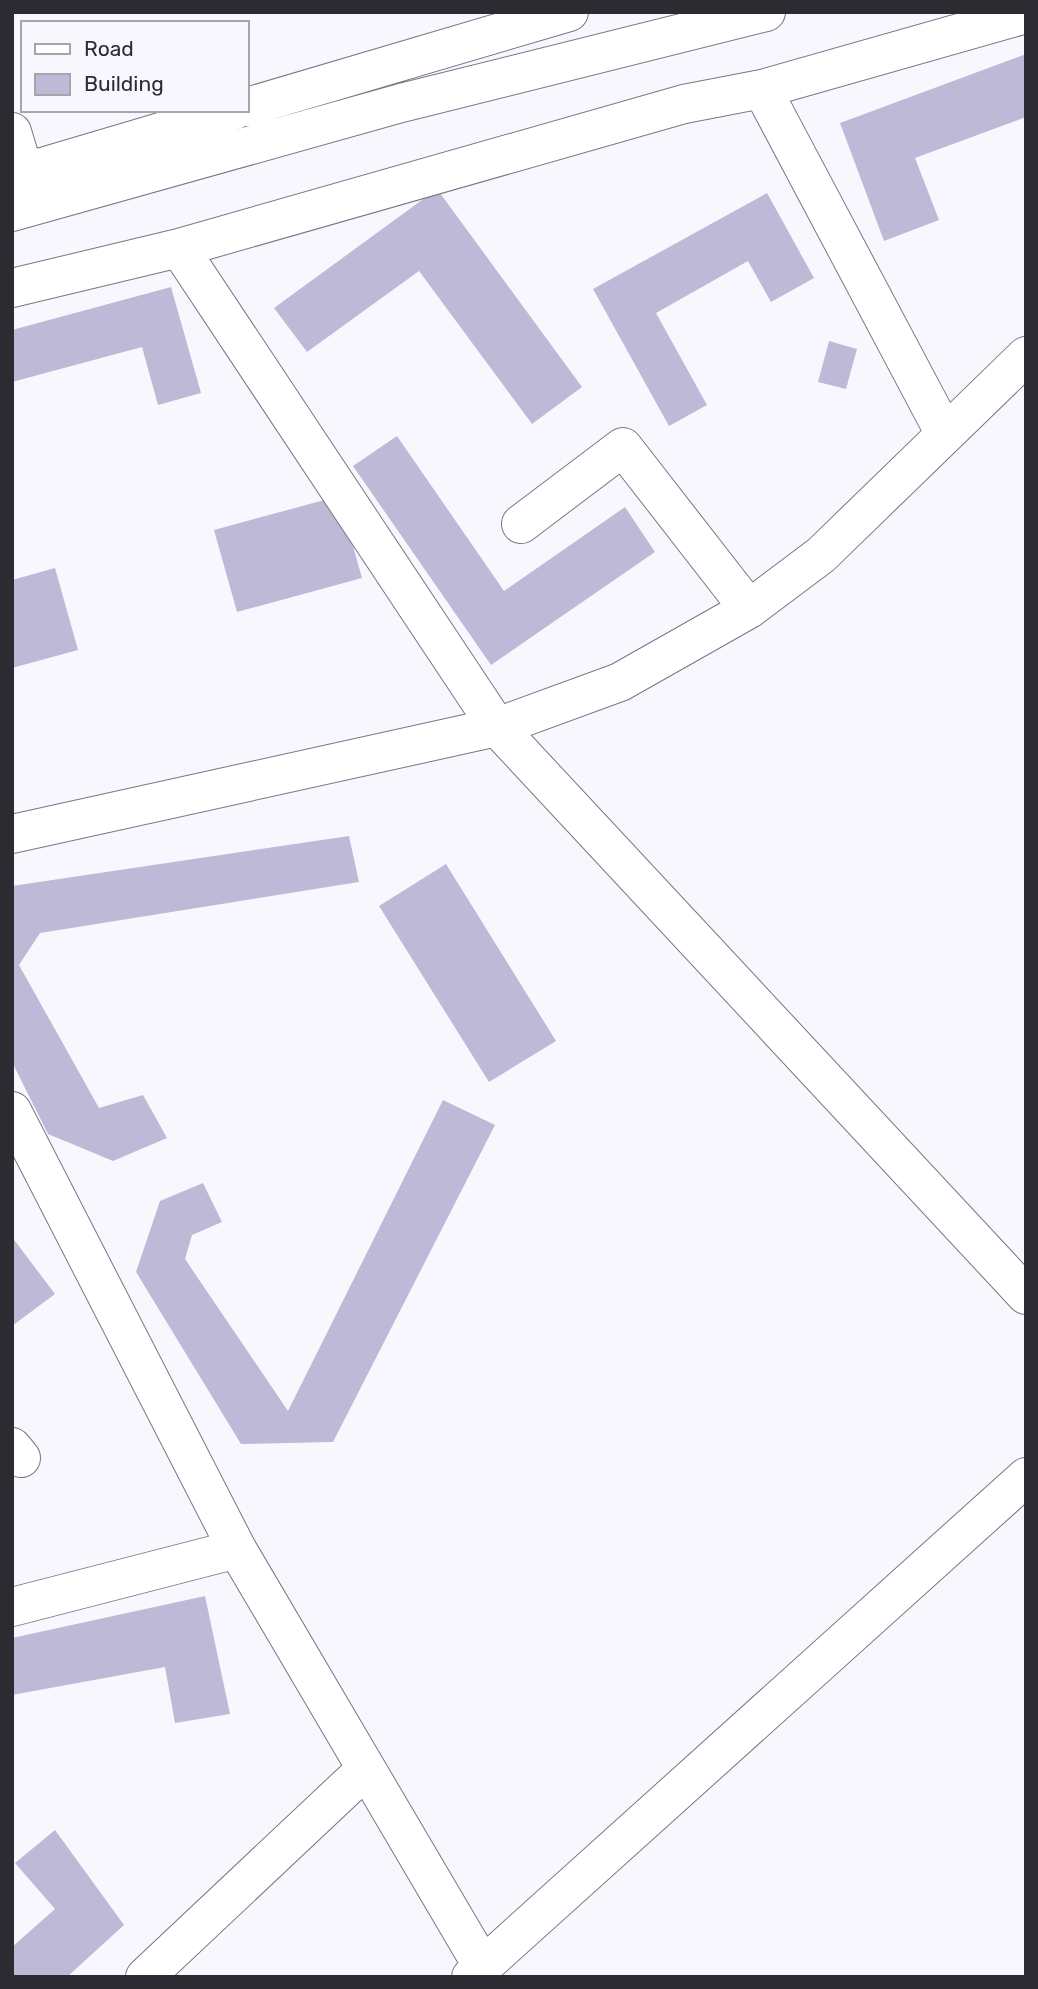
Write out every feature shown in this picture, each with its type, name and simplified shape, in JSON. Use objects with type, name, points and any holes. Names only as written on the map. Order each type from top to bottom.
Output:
[{"type":"street","points":[[248,107],[569,12]]},
{"type":"street","points":[[21,192],[401,103],[766,12]]},
{"type":"street","points":[[12,288],[178,248],[684,104],[762,89],[1026,14]]},
{"type":"street","points":[[762,89],[945,433]]},
{"type":"street","points":[[21,192],[230,112]]},
{"type":"street","points":[[12,132],[21,192]]},
{"type":"street","points":[[178,248],[497,727],[1026,1295]]},
{"type":"street","points":[[12,834],[497,727],[620,682],[749,608],[821,555],[1026,356]]},
{"type":"street","points":[[521,524],[623,447],[749,608]]},
{"type":"street","points":[[12,1111],[237,1549],[365,1770],[477,1972],[1026,1477]]},
{"type":"street","points":[[12,1607],[237,1549]]},
{"type":"street","points":[[145,1977],[365,1770]]},
{"type":"building","points":[[1026,54],[1026,117],[915,158],[939,220],[884,241],[840,123]]},
{"type":"building","points":[[437,189],[582,387],[532,424],[419,271],[307,352],[274,308]]},
{"type":"building","points":[[767,193],[814,278],[771,302],[748,261],[656,313],[707,405],[669,426],[593,289]]},
{"type":"building","points":[[171,287],[201,393],[158,405],[142,347],[12,382],[12,330]]},
{"type":"building","points":[[829,341],[857,349],[846,389],[818,382]]},
{"type":"building","points":[[397,436],[504,591],[625,507],[655,552],[491,665],[353,466]]},
{"type":"building","points":[[339,496],[362,578],[237,612],[214,530]]},
{"type":"building","points":[[55,568],[78,650],[12,668],[12,580]]},
{"type":"building","points":[[349,836],[359,882],[40,933],[19,965],[99,1108],[143,1095],[167,1138],[113,1161],[48,1134],[12,1062],[12,886]]},
{"type":"building","points":[[446,864],[556,1041],[489,1082],[379,906]]},
{"type":"building","points":[[443,1100],[495,1125],[333,1442],[241,1444],[136,1272],[160,1201],[203,1183],[222,1222],[192,1235],[185,1259],[288,1411]]},
{"type":"building","points":[[12,1237],[55,1294],[12,1326]]},
{"type":"building","points":[[205,1596],[230,1714],[175,1723],[165,1667],[12,1695],[12,1638]]},
{"type":"building","points":[[55,1830],[124,1925],[67,1977],[12,1977],[12,1947],[55,1909],[15,1863]]}]
